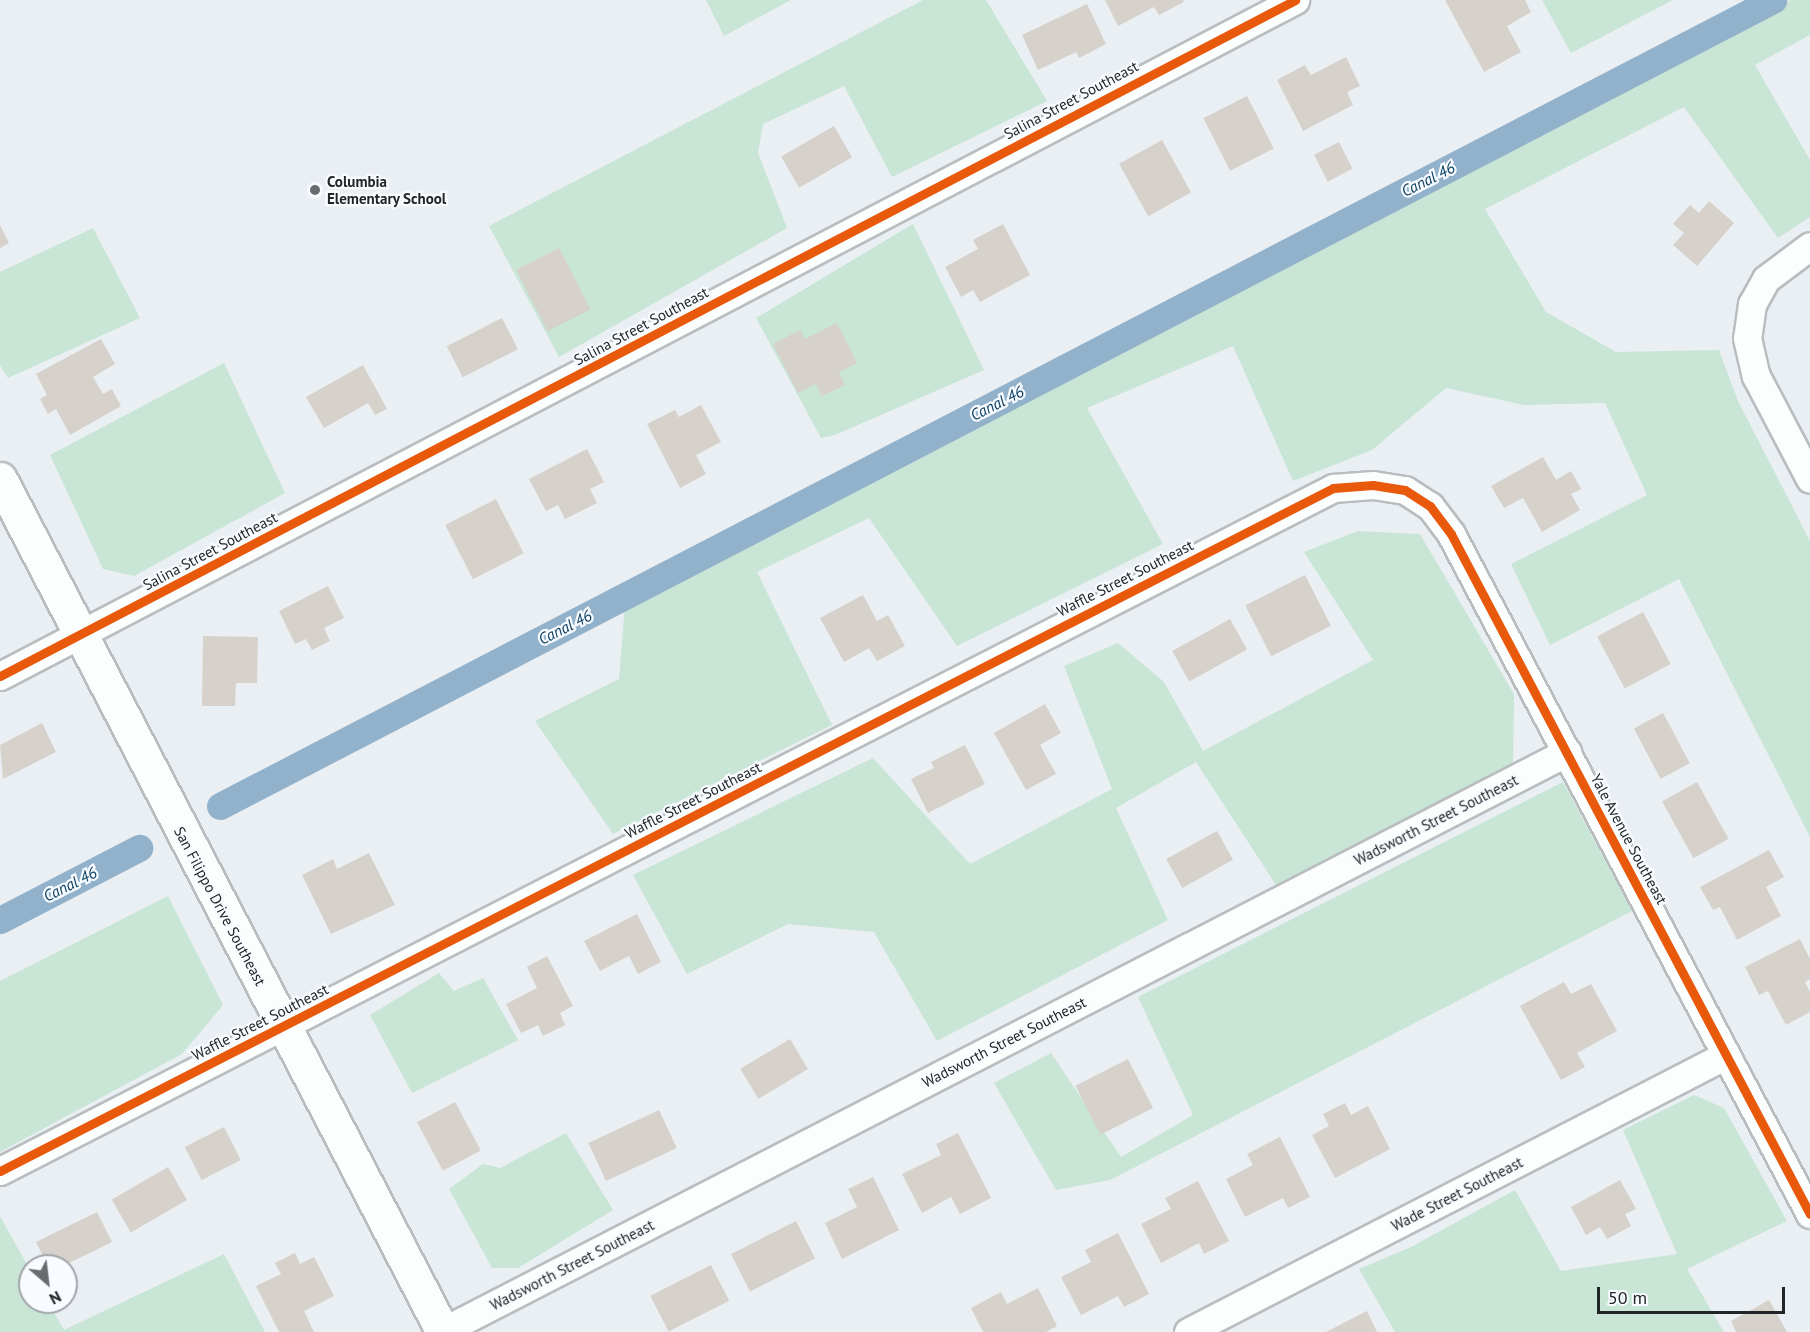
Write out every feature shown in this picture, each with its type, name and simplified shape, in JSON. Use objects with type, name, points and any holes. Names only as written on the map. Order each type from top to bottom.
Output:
[{"type":"street","name":"Salina Street Southeast","points":[[0,676],[1294,0]]},
{"type":"street","points":[[1810,246],[1766,279],[1752,304],[1747,338],[1756,376],[1810,478]]},
{"type":"street","name":"San Filippo Drive Southeast","points":[[0,479],[442,1332]]},
{"type":"street","name":"Waffle Street Southeast","points":[[0,1171],[284,1028],[1333,488],[1373,485],[1405,490]]},
{"type":"street","name":"Yale Avenue Southeast","points":[[1405,490],[1430,506],[1451,534],[1810,1214]]},
{"type":"street","name":"Wadsworth Street Southeast","points":[[442,1332],[1567,752]]},
{"type":"street","name":"Wade Street Southeast","points":[[1188,1332],[1726,1055]]},
{"type":"green space","points":[[706,0],[791,0],[724,36]]},
{"type":"green space","points":[[923,0],[986,0],[1047,101],[892,177],[844,86],[763,124],[758,153],[787,228],[559,357],[489,226]]},
{"type":"green space","points":[[1542,0],[1673,0],[1571,53]]},
{"type":"green space","points":[[1791,0],[1810,0],[1810,35],[1755,65],[1810,160],[1810,217],[1778,238],[1684,107],[1485,209],[1546,312],[1616,352],[1719,350],[1738,401],[1810,541],[1810,837],[1679,579],[1550,645],[1511,564],[1647,495],[1605,403],[1524,405],[1446,388],[1372,450],[1293,481],[1233,346],[1087,408],[1163,544],[957,646],[869,518],[757,572],[832,725],[613,834],[535,721],[619,679],[625,604]]},
{"type":"green space","points":[[913,224],[984,370],[835,435],[821,438],[756,318]]},
{"type":"green space","points":[[93,228],[140,318],[8,378],[0,365],[0,272]]},
{"type":"green space","points":[[224,363],[285,493],[134,576],[103,569],[50,455]]},
{"type":"green space","points":[[1358,531],[1420,534],[1514,694],[1513,765],[1276,885],[1196,762],[1116,808],[1168,920],[937,1041],[874,932],[788,924],[687,974],[633,875],[873,758],[970,864],[1112,789],[1064,666],[1118,643],[1164,682],[1203,751],[1373,660],[1304,552]]},
{"type":"green space","points":[[1563,782],[1632,911],[1110,1180],[1056,1190],[994,1083],[1051,1053],[1121,1157],[1193,1115],[1138,997]]},
{"type":"green space","points":[[168,896],[223,1005],[182,1054],[0,1152],[0,981]]},
{"type":"green space","points":[[439,973],[454,991],[483,978],[518,1040],[412,1093],[370,1015]]},
{"type":"green space","points":[[1694,1095],[1724,1108],[1787,1221],[1687,1269],[1724,1332],[1395,1332],[1359,1269],[1411,1247],[1515,1190],[1561,1271],[1677,1254],[1623,1130]]},
{"type":"green space","points":[[566,1133],[613,1210],[518,1268],[492,1268],[449,1189],[483,1164],[500,1168]]},
{"type":"green space","points":[[0,1216],[21,1254],[18,1254],[18,1314],[55,1314],[64,1330],[224,1254],[265,1332],[0,1332]]},
{"type":"building","points":[[1105,0],[1183,0],[1184,2],[1159,15],[1154,7],[1118,26]]},
{"type":"building","points":[[1445,0],[1525,0],[1531,12],[1507,26],[1521,52],[1484,72]]},
{"type":"building","points":[[1087,4],[1106,44],[1079,58],[1076,52],[1038,70],[1022,35]]},
{"type":"building","points":[[1346,57],[1360,86],[1347,92],[1353,105],[1303,131],[1277,80],[1305,65],[1311,75]]},
{"type":"building","points":[[1247,96],[1274,149],[1230,171],[1203,118]]},
{"type":"building","points":[[834,126],[852,157],[799,188],[781,156]]},
{"type":"building","points":[[1162,140],[1191,192],[1148,216],[1119,164]]},
{"type":"building","points":[[1339,142],[1353,169],[1328,181],[1314,155]]},
{"type":"building","points":[[1709,201],[1734,223],[1697,266],[1673,245],[1684,233],[1673,224],[1690,205],[1699,213]]},
{"type":"building","points":[[1003,224],[1030,275],[980,302],[973,290],[961,297],[945,267],[978,249],[973,240]]},
{"type":"building","points":[[0,225],[9,243],[0,248]]},
{"type":"building","points":[[559,248],[590,309],[548,331],[516,270]]},
{"type":"building","points":[[502,318],[518,349],[463,377],[447,346]]},
{"type":"building","points":[[837,323],[857,363],[839,372],[845,385],[822,396],[816,384],[798,393],[773,344],[800,330],[805,339]]},
{"type":"building","points":[[101,339],[115,364],[93,377],[103,394],[112,389],[121,406],[70,435],[56,409],[48,414],[40,399],[47,395],[36,374]]},
{"type":"building","points":[[363,365],[387,409],[375,415],[368,403],[324,428],[306,397]]},
{"type":"building","points":[[701,405],[721,442],[696,455],[706,474],[680,488],[647,424],[675,410],[679,417]]},
{"type":"building","points":[[587,449],[604,482],[590,489],[597,503],[565,519],[558,505],[546,511],[529,479]]},
{"type":"building","points":[[1543,457],[1556,480],[1571,471],[1581,489],[1571,494],[1580,510],[1542,532],[1523,498],[1504,508],[1491,486]]},
{"type":"building","points":[[496,499],[524,553],[473,579],[445,525]]},
{"type":"building","points":[[1305,575],[1331,626],[1271,656],[1245,605]]},
{"type":"building","points":[[328,586],[344,618],[324,628],[330,641],[312,650],[306,639],[295,644],[279,611]]},
{"type":"building","points":[[863,595],[877,621],[888,615],[905,646],[877,661],[869,648],[844,662],[820,618]]},
{"type":"building","points":[[1643,612],[1671,664],[1625,689],[1597,636]]},
{"type":"building","points":[[1230,619],[1247,650],[1189,682],[1172,651]]},
{"type":"building","points":[[203,636],[258,637],[257,683],[236,683],[235,706],[202,706]]},
{"type":"building","points":[[1045,704],[1061,733],[1040,745],[1056,774],[1026,790],[994,733]]},
{"type":"building","points":[[1663,713],[1690,763],[1661,779],[1634,728]]},
{"type":"building","points":[[42,723],[56,752],[3,779],[0,745]]},
{"type":"building","points":[[965,745],[985,784],[928,813],[911,779],[934,768],[931,762]]},
{"type":"building","points":[[1697,782],[1729,839],[1694,858],[1662,801]]},
{"type":"building","points":[[1217,831],[1233,860],[1182,888],[1166,859]]},
{"type":"building","points":[[1769,850],[1784,877],[1766,887],[1781,916],[1737,940],[1720,907],[1713,910],[1700,887]]},
{"type":"building","points":[[369,853],[395,905],[331,934],[302,875],[333,859],[337,869]]},
{"type":"building","points":[[637,914],[661,962],[638,974],[629,956],[600,971],[584,941]]},
{"type":"building","points":[[1800,939],[1810,959],[1810,979],[1805,982],[1810,992],[1810,1012],[1786,1025],[1768,991],[1759,995],[1745,967]]},
{"type":"building","points":[[547,956],[573,1006],[560,1013],[565,1025],[543,1036],[538,1025],[521,1033],[506,1004],[537,988],[527,967]]},
{"type":"building","points":[[1564,982],[1571,994],[1591,984],[1617,1031],[1577,1053],[1585,1067],[1561,1080],[1520,1006]]},
{"type":"building","points":[[790,1039],[808,1069],[758,1099],[740,1069]]},
{"type":"building","points":[[1128,1059],[1153,1108],[1100,1135],[1075,1086]]},
{"type":"building","points":[[455,1102],[481,1151],[443,1171],[417,1122]]},
{"type":"building","points":[[1345,1103],[1351,1115],[1368,1106],[1390,1149],[1335,1178],[1312,1135],[1329,1126],[1323,1114]]},
{"type":"building","points":[[659,1110],[677,1148],[606,1181],[588,1143]]},
{"type":"building","points":[[224,1127],[241,1160],[202,1180],[185,1147]]},
{"type":"building","points":[[958,1133],[991,1198],[960,1214],[951,1197],[922,1213],[902,1174],[941,1155],[936,1144]]},
{"type":"building","points":[[1280,1137],[1310,1197],[1288,1208],[1283,1198],[1245,1217],[1226,1179],[1253,1165],[1247,1154]]},
{"type":"building","points":[[168,1167],[187,1200],[131,1232],[112,1200]]},
{"type":"building","points":[[873,1177],[899,1230],[842,1259],[825,1223],[857,1207],[848,1189]]},
{"type":"building","points":[[1620,1180],[1636,1209],[1625,1214],[1631,1226],[1607,1239],[1600,1227],[1586,1235],[1571,1207]]},
{"type":"building","points":[[1198,1181],[1229,1241],[1204,1254],[1199,1243],[1161,1263],[1141,1224],[1171,1209],[1165,1198]]},
{"type":"building","points":[[97,1212],[112,1242],[78,1259],[78,1254],[42,1254],[36,1242]]},
{"type":"building","points":[[796,1221],[815,1258],[750,1292],[731,1254]]},
{"type":"building","points":[[1118,1233],[1149,1294],[1124,1307],[1118,1296],[1081,1315],[1061,1277],[1091,1262],[1085,1250]]},
{"type":"building","points":[[295,1253],[300,1264],[314,1257],[334,1296],[304,1311],[314,1332],[279,1332],[256,1286],[281,1274],[275,1263]]},
{"type":"building","points":[[711,1265],[729,1301],[669,1332],[650,1296]]},
{"type":"building","points":[[1038,1288],[1057,1326],[1046,1332],[983,1332],[971,1308],[1001,1292],[1007,1304]]},
{"type":"building","points":[[1769,1300],[1787,1332],[1736,1332],[1731,1321]]},
{"type":"building","points":[[1367,1311],[1377,1332],[1326,1332]]},
{"type":"waterway","name":"Canal 46","points":[[220,806],[1773,0]]},
{"type":"waterway","name":"Canal 46","points":[[0,920],[139,848]]},
{"type":"cycle path","points":[[0,676],[1295,0]]},
{"type":"cycle path","points":[[0,1171],[1333,488],[1373,485],[1405,490],[1430,506],[1451,534],[1810,1214]]},
{"type":"place","name":"Columbia Elementary School","points":[[315,190]]}]
